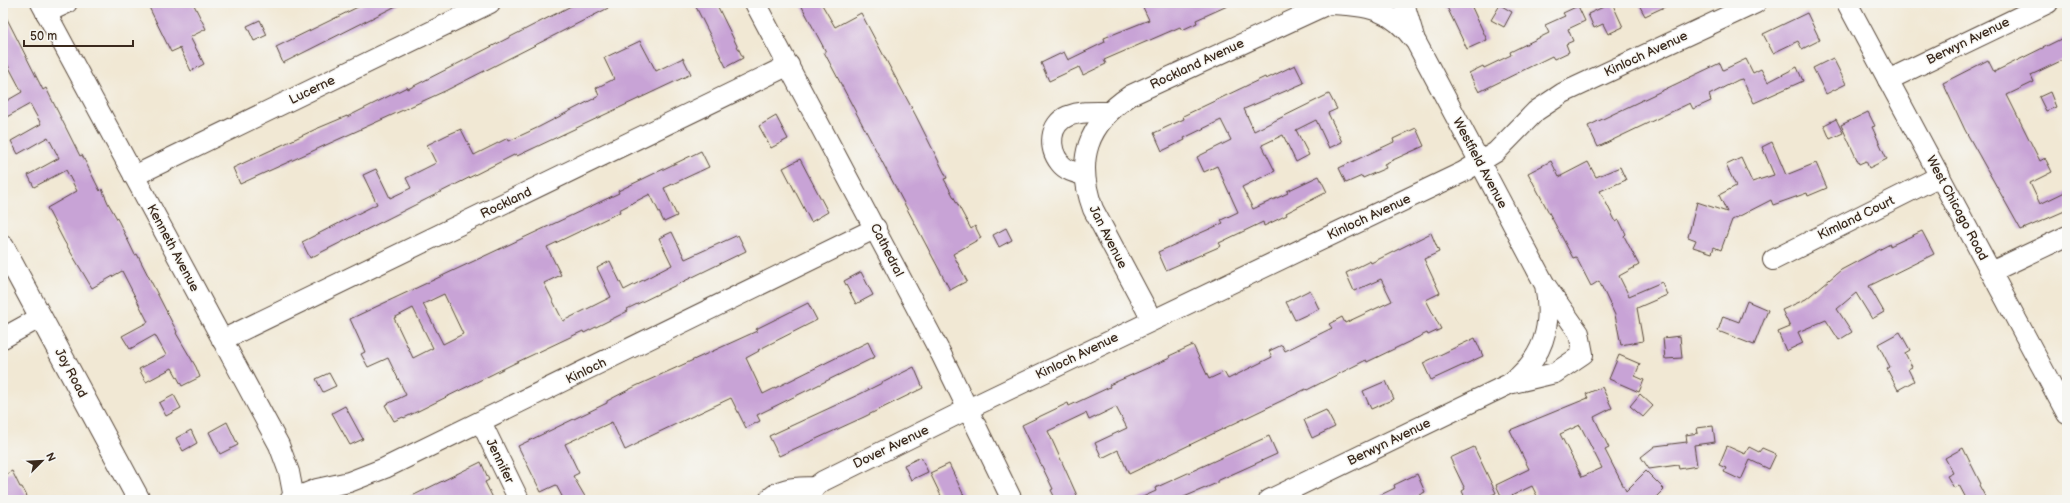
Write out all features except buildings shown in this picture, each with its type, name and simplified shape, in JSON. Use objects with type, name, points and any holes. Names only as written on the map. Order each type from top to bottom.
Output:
[{"type":"main road","name":"Joy Road","points":[[3,247],[139,500]]},
{"type":"street","points":[[44,8],[67,3]]},
{"type":"street","name":"Lucerne","points":[[134,176],[490,3]]},
{"type":"street","name":"Cathedral","points":[[755,3],[876,228],[968,409],[1012,500]]},
{"type":"street","name":"Westfield Avenue","points":[[1404,3],[1416,42],[1545,284],[1579,333],[1583,354]]},
{"type":"street","name":"Kinloch Avenue","points":[[968,409],[1463,172],[1496,152],[1536,111],[1563,93],[1756,3]]},
{"type":"street","name":"West Chicago Road","points":[[1847,3],[2067,414]]},
{"type":"street","name":"Berwyn Avenue","points":[[1888,80],[2048,3]]},
{"type":"street","name":"Rockland Avenue","points":[[1087,149],[1095,129],[1108,112],[1131,95],[1295,10],[1329,4],[1356,4],[1372,8]]},
{"type":"street","name":"Kenneth Avenue","points":[[44,8],[279,445],[289,472],[292,499]]},
{"type":"street","name":"Westfield Avenue","points":[[1372,8],[1388,16],[1400,25],[1416,42]]},
{"type":"street","name":"Rockland","points":[[222,340],[789,65]]},
{"type":"street","points":[[1084,175],[1069,171],[1060,163],[1054,151],[1052,139],[1054,129],[1059,122],[1068,116],[1085,112],[1108,112]]},
{"type":"street","name":"Jan Avenue","points":[[1087,149],[1084,175],[1087,192],[1093,209],[1152,320]]},
{"type":"street","name":"Kimland Court","points":[[1773,260],[1940,176]]},
{"type":"street","name":"Kinloch","points":[[292,499],[375,472],[481,422],[876,228]]},
{"type":"street","points":[[1991,272],[2067,236]]},
{"type":"street","name":"Westfield Avenue","points":[[1544,338],[1548,299],[1545,284]]},
{"type":"street","points":[[3,338],[41,318]]},
{"type":"street","name":"Berwyn Avenue","points":[[1509,384],[1529,366],[1538,354],[1544,338]]},
{"type":"street","name":"Berwyn Avenue","points":[[1269,500],[1509,384],[1555,373],[1583,354]]},
{"type":"street","name":"Dover Avenue","points":[[769,500],[772,496],[786,489],[811,493],[823,481],[968,409]]},
{"type":"street","name":"Jennifer","points":[[481,422],[519,500]]}]
